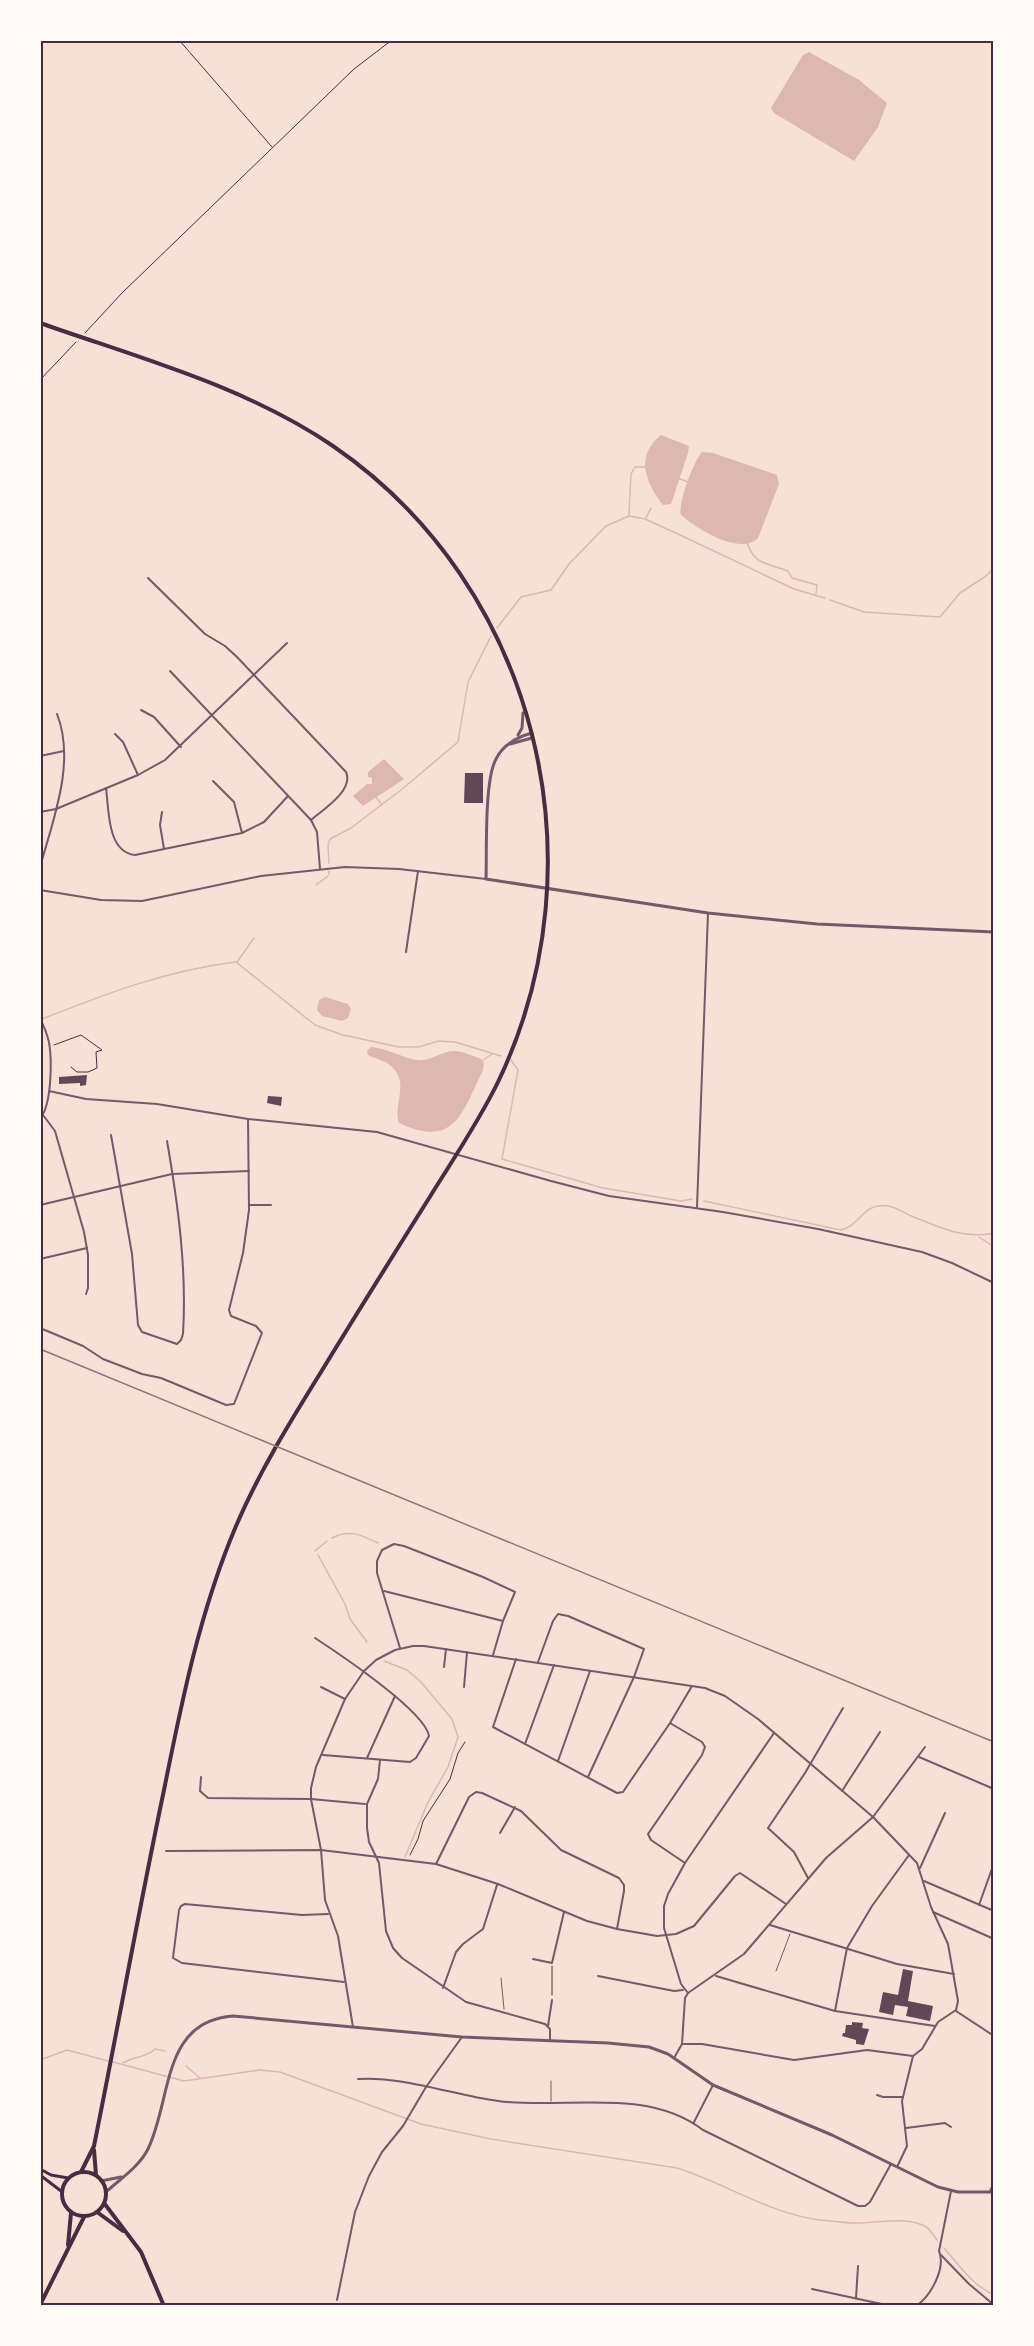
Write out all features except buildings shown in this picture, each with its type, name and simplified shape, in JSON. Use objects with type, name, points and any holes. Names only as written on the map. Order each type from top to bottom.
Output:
[{"type":"main road","points":[[40,323],[250,400],[309,431],[369,474],[414,517],[454,565],[475,597],[499,643],[523,702],[532,735],[546,810],[548,849],[546,915],[541,951],[525,1014],[513,1048],[493,1092],[288,1425],[239,1520],[216,1576],[191,1660],[157,1821],[94,2146],[81,2172]]},
{"type":"main road","points":[[68,2178],[61,2191],[62,2202],[71,2213],[84,2217],[97,2212],[104,2203],[106,2192],[96,2175],[94,2146]]},
{"type":"main road","points":[[40,2169],[51,2175],[68,2178],[81,2172],[96,2175]]},
{"type":"main road","points":[[40,2175],[61,2191]]},
{"type":"main road","points":[[104,2203],[145,2259],[164,2306]]},
{"type":"main road","points":[[97,2212],[128,2234]]},
{"type":"main road","points":[[66,2251],[71,2213]]},
{"type":"main road","points":[[40,2305],[84,2217]]},
{"type":"street","points":[[40,43],[45,40]]},
{"type":"street","points":[[148,578],[199,628],[229,650],[348,775],[345,788],[311,820]]},
{"type":"street","points":[[40,812],[56,809],[138,775],[165,760],[287,643]]},
{"type":"street","points":[[170,670],[311,820],[317,832],[320,868]]},
{"type":"street","points":[[486,879],[491,773],[496,757],[517,737],[523,725],[523,702]]},
{"type":"street","points":[[141,710],[153,717],[181,747]]},
{"type":"street","points":[[40,867],[56,809],[62,774],[63,751],[57,714]]},
{"type":"street","points":[[115,734],[123,742],[138,775]]},
{"type":"street","points":[[517,737],[532,735]]},
{"type":"street","points":[[508,745],[532,735]]},
{"type":"street","points":[[40,756],[63,751]]},
{"type":"street","points":[[213,781],[234,802],[242,833]]},
{"type":"street","points":[[106,788],[114,839],[118,847],[130,854],[242,833],[264,822],[288,796]]},
{"type":"street","points":[[162,812],[160,825],[164,849]]},
{"type":"street","points":[[40,890],[101,900],[142,901],[249,878],[320,868],[357,867],[486,879],[708,913],[817,924],[993,932]]},
{"type":"street","points":[[406,952],[418,871]]},
{"type":"street","points":[[697,1208],[708,913]]},
{"type":"street","points":[[41,1020],[50,1047],[49,1091],[47,1108],[42,1117],[55,1131],[87,1248],[88,1288],[86,1294]]},
{"type":"street","points":[[49,1091],[82,1098],[157,1104],[248,1119],[377,1132],[609,1196],[697,1208],[818,1229],[922,1252],[952,1263],[993,1283]]},
{"type":"street","points":[[40,1328],[81,1345],[103,1359],[142,1374],[164,1379],[230,1406],[235,1402],[262,1335],[260,1328],[233,1317],[229,1310],[243,1253],[249,1205],[248,1119]]},
{"type":"street","points":[[111,1135],[132,1254],[138,1325],[142,1332],[177,1344],[183,1334],[182,1251],[167,1141]]},
{"type":"street","points":[[40,1205],[172,1174],[249,1171]]},
{"type":"street","points":[[249,1205],[271,1205]]},
{"type":"street","points":[[40,1259],[87,1248]]},
{"type":"street","points":[[400,1648],[377,1573],[377,1561],[384,1548],[398,1545],[483,1577],[515,1592],[503,1621],[493,1656]]},
{"type":"street","points":[[384,1591],[503,1621]]},
{"type":"street","points":[[538,1662],[555,1616],[562,1614],[643,1648],[644,1652],[634,1677],[588,1778]]},
{"type":"street","points":[[315,1638],[364,1671],[394,1695],[427,1729],[429,1736],[412,1761],[321,1755]]},
{"type":"street","points":[[353,2027],[338,1936],[329,1914],[324,1890],[321,1850],[311,1799],[312,1782],[321,1755],[345,1699],[364,1671],[376,1660],[400,1648],[418,1646],[692,1686],[725,1696],[746,1709],[873,1817],[920,1868],[933,1912],[948,1944],[958,2001],[956,2010],[943,2017],[922,2049],[913,2056],[902,2097],[907,2146],[897,2168]]},
{"type":"street","points":[[444,1667],[446,1649]]},
{"type":"street","points":[[464,1687],[467,1652]]},
{"type":"street","points":[[516,1659],[493,1727],[617,1793],[623,1792],[670,1724],[692,1686]]},
{"type":"street","points":[[525,1744],[554,1665]]},
{"type":"street","points":[[558,1761],[590,1671]]},
{"type":"street","points":[[321,1688],[345,1699]]},
{"type":"street","points":[[368,1758],[394,1695]]},
{"type":"street","points":[[808,1879],[794,1852],[768,1828],[843,1708]]},
{"type":"street","points":[[670,1724],[702,1742],[704,1751],[648,1834],[651,1840],[685,1863]]},
{"type":"street","points":[[842,1791],[879,1732]]},
{"type":"street","points":[[688,1993],[684,1989],[666,1937],[664,1917],[666,1900],[685,1863],[775,1733]]},
{"type":"street","points":[[674,2058],[682,2044],[685,1998],[688,1993],[739,1959],[835,1849],[873,1817],[925,1747]]},
{"type":"street","points":[[918,1757],[993,1789]]},
{"type":"street","points":[[380,1760],[378,1779],[367,1804],[368,1835],[381,1871],[386,1931],[390,1943],[402,1958],[466,2002],[548,2026]]},
{"type":"street","points":[[201,1777],[200,1791],[208,1798],[311,1799],[367,1804]]},
{"type":"street","points":[[436,1864],[472,1794],[482,1793],[515,1807],[528,1816],[561,1850],[615,1875],[622,1881],[624,1891],[617,1929]]},
{"type":"street","points":[[500,1833],[515,1807]]},
{"type":"street","points":[[920,1868],[945,1813]]},
{"type":"street","points":[[166,1851],[321,1850],[436,1864],[498,1884],[564,1912],[617,1929],[666,1937],[694,1926],[735,1876],[740,1873],[786,1904]]},
{"type":"street","points":[[835,2011],[847,1948],[872,1906],[909,1855]]},
{"type":"street","points":[[979,1905],[993,1863]]},
{"type":"street","points":[[924,1881],[993,1911]]},
{"type":"street","points":[[443,1988],[456,1952],[483,1929],[498,1884]]},
{"type":"street","points":[[329,1914],[302,1915],[185,1904],[179,1910],[175,1960],[182,1963],[344,1982]]},
{"type":"street","points":[[533,1959],[552,1963],[564,1912]]},
{"type":"street","points":[[933,1912],[993,1939]]},
{"type":"street","points":[[770,1925],[897,1964],[954,1974]]},
{"type":"street","points":[[598,1976],[674,1991],[684,1989]]},
{"type":"street","points":[[715,1976],[835,2011],[935,2026]]},
{"type":"street","points":[[550,2041],[548,2026],[552,2000]]},
{"type":"street","points":[[956,2010],[993,2036]]},
{"type":"street","points":[[106,2192],[136,2166],[148,2149],[176,2054],[185,2039],[200,2025],[220,2017],[250,2016],[462,2037],[637,2046],[660,2051],[713,2085],[832,2135],[929,2183],[951,2191],[992,2192],[993,2183]]},
{"type":"street","points":[[337,2300],[355,2212],[379,2156],[410,2115],[426,2086],[462,2037]]},
{"type":"street","points":[[682,2044],[702,2044],[794,2060],[867,2050],[913,2056]]},
{"type":"street","points":[[358,2079],[426,2086],[453,2094],[499,2102],[614,2103],[641,2106],[694,2122],[703,2130],[853,2204],[865,2206],[873,2199],[891,2164]]},
{"type":"street","points":[[694,2122],[713,2085]]},
{"type":"street","points":[[877,2095],[902,2097]]},
{"type":"street","points":[[906,2128],[945,2123],[951,2127]]},
{"type":"street","points":[[101,2181],[123,2177]]},
{"type":"street","points":[[916,2306],[923,2301],[933,2286],[940,2266],[939,2250],[951,2191]]},
{"type":"street","points":[[941,2255],[993,2305]]},
{"type":"street","points":[[856,2298],[858,2266]]},
{"type":"street","points":[[812,2289],[891,2306]]},
{"type":"lane","points":[[777,1971],[790,1932]]},
{"type":"lane","points":[[501,1978],[504,2014]]},
{"type":"lane","points":[[551,2081],[551,2103]]},
{"type":"path","points":[[179,40],[272,147]]},
{"type":"path","points":[[40,380],[122,293],[272,147],[370,56],[392,40]]},
{"type":"path","points":[[50,1047],[81,1035],[102,1050],[96,1052],[98,1068],[88,1072],[77,1072],[71,1067]]},
{"type":"path","points":[[408,1860],[423,1821],[450,1779],[456,1766],[458,1753],[465,1742]]},
{"type":"path","points":[[552,1963],[552,2000]]},
{"type":"shaded area","points":[[809,52],[859,80],[887,103],[878,127],[854,161],[774,113],[771,108],[803,55]]},
{"type":"shaded area","points":[[661,435],[689,446],[671,504],[663,505],[651,487],[645,460],[653,443]]},
{"type":"shaded area","points":[[702,452],[713,453],[777,475],[779,484],[758,538],[750,543],[741,544],[719,539],[681,515],[681,502],[687,483]]},
{"type":"shaded area","points":[[384,759],[404,779],[363,806],[353,796],[367,784],[372,784],[372,778],[368,777],[368,772]]},
{"type":"shaded area","points":[[325,997],[348,1004],[351,1009],[348,1018],[342,1021],[322,1016],[317,1010],[319,1000]]},
{"type":"shaded area","points":[[371,1047],[417,1060],[449,1051],[461,1052],[481,1059],[484,1063],[483,1070],[462,1113],[454,1122],[445,1129],[433,1132],[418,1130],[399,1123],[400,1081],[398,1074],[388,1064],[368,1055],[367,1051]]},
{"type":"waterway","points":[[629,515],[631,474],[635,467],[648,467]]},
{"type":"waterway","points":[[678,478],[688,482]]},
{"type":"waterway","points":[[646,518],[651,508]]},
{"type":"waterway","points":[[497,628],[521,597],[551,590],[569,564],[606,526],[629,516],[645,519],[794,589],[825,598]]},
{"type":"waterway","points":[[747,542],[758,560],[788,571],[792,578],[817,585],[816,594]]},
{"type":"waterway","points":[[830,600],[864,612],[940,617],[960,593],[994,568]]},
{"type":"waterway","points":[[329,863],[330,839],[351,828],[458,742],[468,682],[491,636]]},
{"type":"waterway","points":[[376,797],[382,805]]},
{"type":"waterway","points":[[316,885],[328,876]]},
{"type":"waterway","points":[[237,962],[254,938]]},
{"type":"waterway","points":[[42,1019],[161,977],[235,962]]},
{"type":"waterway","points":[[236,962],[315,1025],[343,1035],[399,1047],[419,1047],[438,1041],[455,1042],[501,1056]]},
{"type":"waterway","points":[[482,1061],[492,1054]]},
{"type":"waterway","points":[[511,1060],[518,1070],[502,1159],[603,1188],[681,1201],[692,1199]]},
{"type":"waterway","points":[[704,1201],[841,1230],[853,1224],[867,1211],[880,1206],[888,1206],[950,1231],[972,1235],[994,1233]]},
{"type":"waterway","points":[[979,1237],[994,1247]]},
{"type":"waterway","points":[[332,1538],[350,1534],[378,1543]]},
{"type":"waterway","points":[[315,1551],[327,1541]]},
{"type":"waterway","points":[[318,1555],[345,1604],[350,1619],[367,1642]]},
{"type":"waterway","points":[[384,1661],[407,1670],[421,1682],[452,1719],[458,1737],[448,1767],[428,1802],[405,1857]]},
{"type":"waterway","points":[[123,2063],[155,2049],[165,2051]]},
{"type":"waterway","points":[[40,2060],[67,2050],[108,2061]]},
{"type":"waterway","points":[[113,2062],[184,2081],[260,2070],[280,2072],[421,2124],[491,2139],[677,2168],[765,2205],[801,2217],[852,2223],[909,2221],[925,2226],[937,2240]]},
{"type":"waterway","points":[[186,2066],[200,2078]]},
{"type":"waterway","points":[[944,2248],[972,2280],[994,2295]]},
{"type":"railway","points":[[40,1349],[994,1742]]}]
